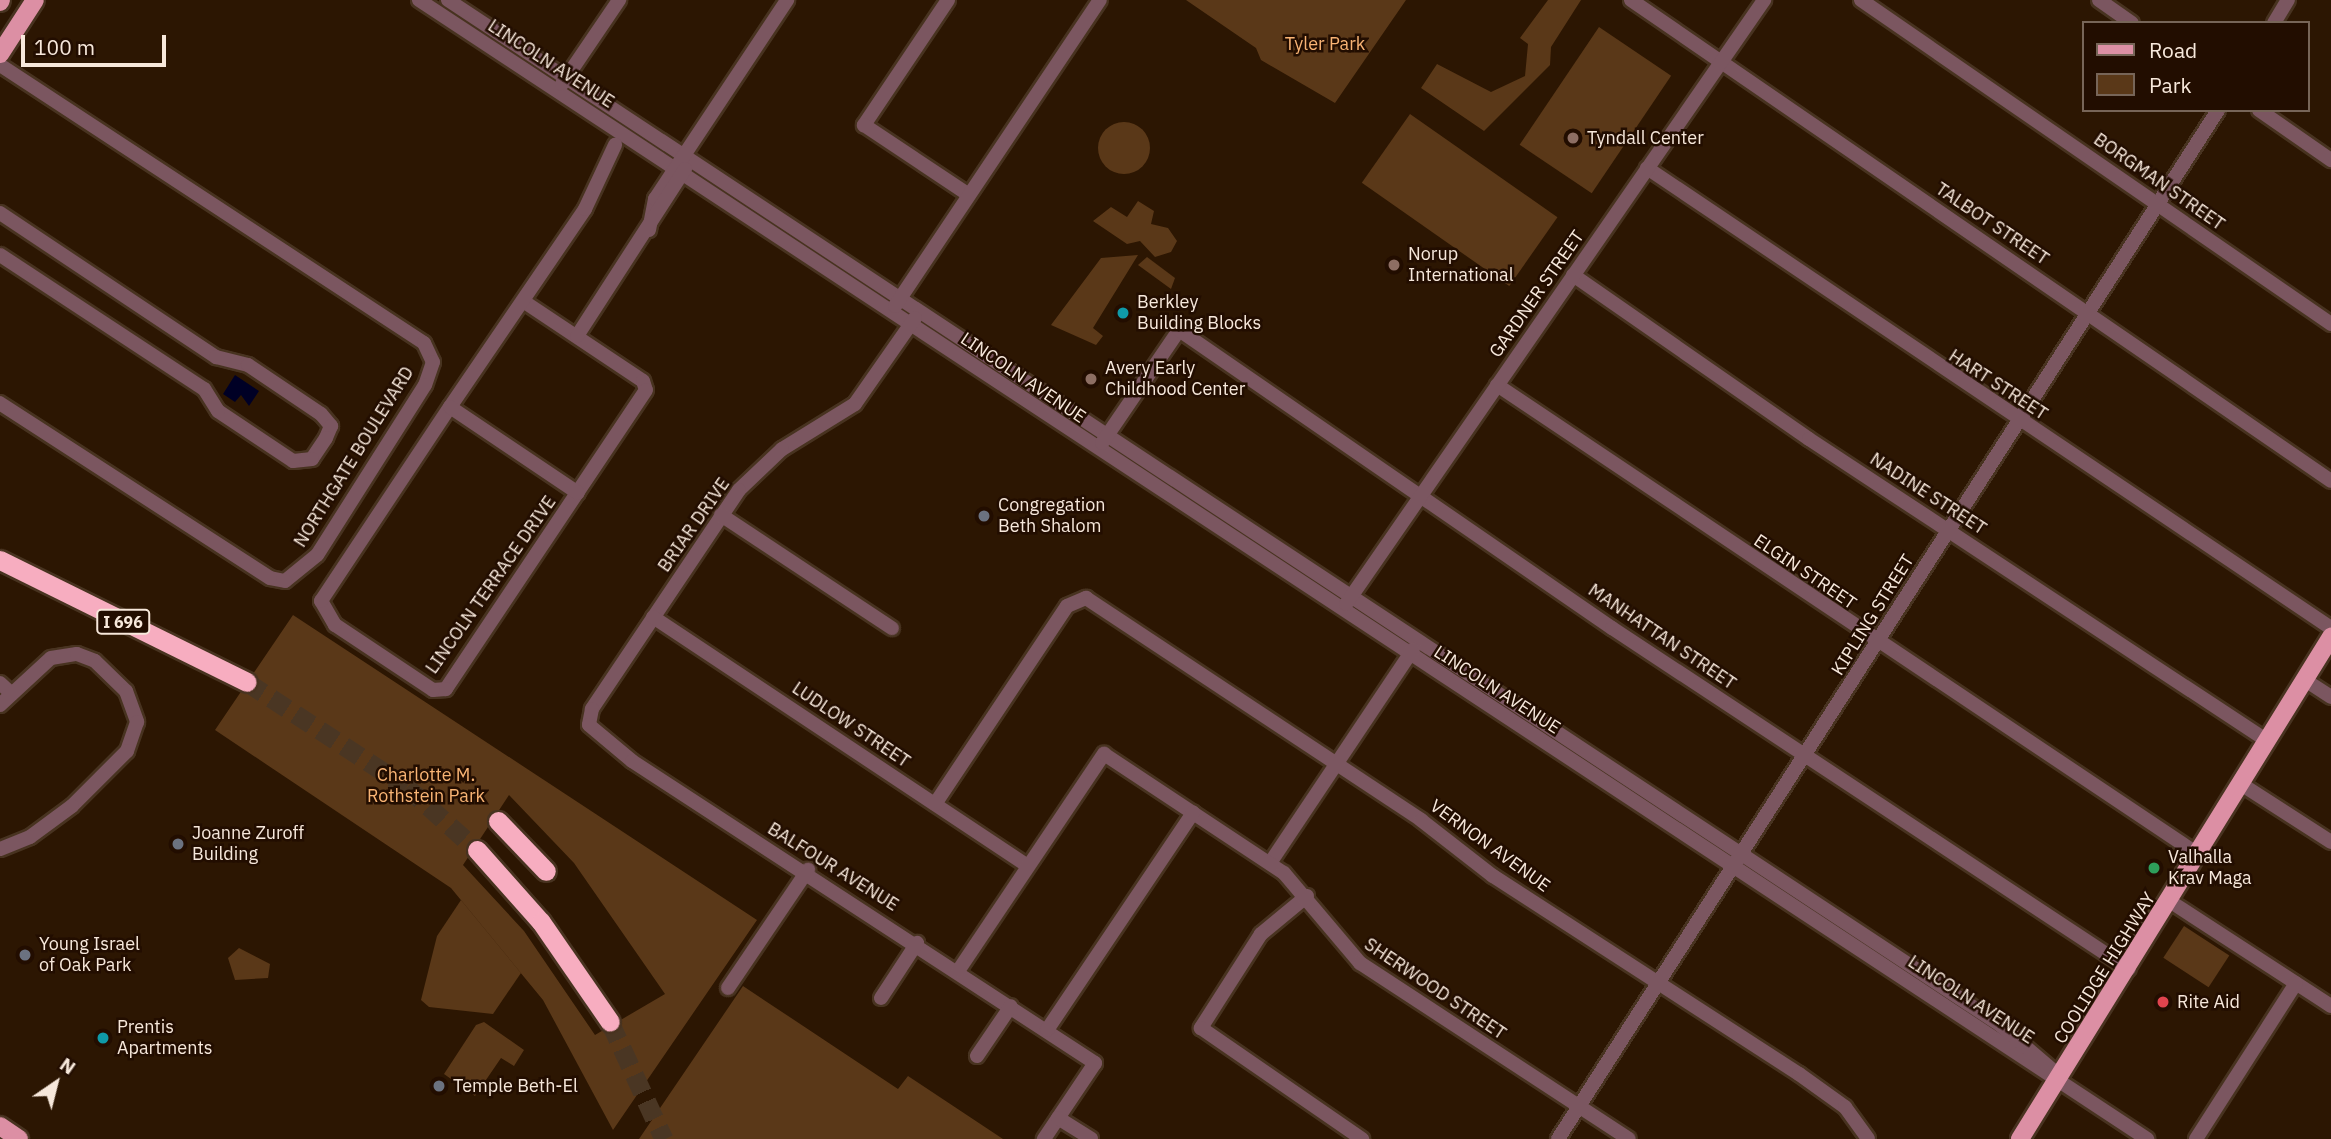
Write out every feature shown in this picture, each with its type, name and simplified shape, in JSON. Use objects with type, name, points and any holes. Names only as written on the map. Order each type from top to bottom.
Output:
[{"type":"highway","name":"I 696","points":[[0,560],[247,682]]},
{"type":"highway","points":[[498,821],[546,871]]},
{"type":"highway","points":[[477,850],[553,936],[610,1022]]},
{"type":"main road","points":[[0,54],[32,3]]},
{"type":"main road","name":"COOLIDGE HIGHWAY","points":[[2020,1139],[2171,902],[2266,740],[2331,637]]},
{"type":"main road","points":[[0,1126],[19,1139]]},
{"type":"street","name":"LINCOLN AVENUE","points":[[419,0],[681,173],[895,307]]},
{"type":"street","name":"LINCOLN AVENUE","points":[[448,0],[684,156],[895,307],[1101,444],[1413,649],[1743,855],[2000,1025],[2060,1078]]},
{"type":"street","points":[[557,91],[618,0]]},
{"type":"street","points":[[577,337],[649,230],[655,199],[681,173],[684,156],[787,0]]},
{"type":"street","points":[[948,0],[864,125],[969,195]]},
{"type":"street","points":[[895,307],[1100,0]]},
{"type":"street","name":"TALBOT STREET","points":[[1631,0],[2331,481]]},
{"type":"street","name":"GARDNER STREET","points":[[1345,605],[1764,0]]},
{"type":"street","name":"BORGMAN STREET","points":[[1861,0],[2331,324]]},
{"type":"street","points":[[2099,0],[2129,21]]},
{"type":"street","points":[[2275,21],[2288,0]]},
{"type":"street","name":"NORTHGATE BOULEVARD","points":[[0,65],[424,343],[433,362],[425,385],[317,555],[285,581],[270,578],[0,403]]},
{"type":"street","name":"KIPLING STREET","points":[[1558,1139],[1735,868],[2217,112]]},
{"type":"street","points":[[2262,112],[2331,160]]},
{"type":"street","name":"LINCOLN TERRACE DRIVE","points":[[523,301],[643,381],[646,390],[446,689],[433,690],[325,617],[321,601],[450,407],[585,209],[615,145]]},
{"type":"street","name":"HART STREET","points":[[1647,169],[2019,422],[2331,628]]},
{"type":"street","name":"NORTHGATE BOULEVARD","points":[[0,213],[216,357],[248,365],[321,414],[331,426],[326,438],[312,459],[293,461],[218,411],[204,388],[0,255]]},
{"type":"street","name":"NADINE STREET","points":[[1573,275],[1949,531],[2266,740]]},
{"type":"street","name":"BRIAR DRIVE","points":[[589,725],[592,709],[721,515],[782,449],[863,395],[914,320]]},
{"type":"street","name":"MANHATTAN STREET","points":[[1101,444],[1179,330],[1421,497],[1806,756],[2129,969]]},
{"type":"street","name":"ELGIN STREET","points":[[1497,385],[1878,644],[2200,855]]},
{"type":"street","name":"LINCOLN TERRACE DRIVE","points":[[450,407],[578,493]]},
{"type":"street","points":[[721,515],[892,628]]},
{"type":"street","name":"VERNON AVENUE","points":[[936,804],[1079,596],[1337,763],[1493,876],[1845,1107],[1868,1139]]},
{"type":"street","name":"LUDLOW STREET","points":[[653,617],[1028,866]]},
{"type":"street","name":"LINCOLN AVENUE","points":[[1413,649],[1735,868],[2060,1078]]},
{"type":"street","points":[[1270,863],[1413,649]]},
{"type":"street","points":[[0,705],[42,664],[68,653],[95,661],[114,678],[136,709],[127,751],[54,821],[0,849]]},
{"type":"street","points":[[2305,680],[2331,697]]},
{"type":"street","points":[[0,683],[12,694]]},
{"type":"street","name":"BALFOUR AVENUE","points":[[589,725],[632,761],[808,870],[1096,1063],[1058,1118]]},
{"type":"street","name":"SHERWOOD STREET","points":[[1028,866],[1104,754],[1270,863],[1307,896],[1331,936],[1360,964],[1629,1139]]},
{"type":"street","points":[[2241,784],[2331,842]]},
{"type":"street","points":[[1047,1030],[1193,813]]},
{"type":"street","points":[[958,971],[1028,866]]},
{"type":"street","points":[[728,988],[808,870]]},
{"type":"street","points":[[1307,896],[1261,934],[1201,1028],[1362,1139]]},
{"type":"street","points":[[2171,902],[2331,1006]]},
{"type":"street","points":[[881,998],[918,943]]},
{"type":"street","points":[[2196,1139],[2296,983]]},
{"type":"street","points":[[977,1056],[1011,1006]]},
{"type":"street","points":[[2060,1078],[2147,1139]]},
{"type":"street","points":[[1044,1139],[1058,1118],[1091,1139]]},
{"type":"green space","name":"Tyler Park","points":[[1186,0],[1406,0],[1335,103],[1261,60],[1256,48]]},
{"type":"green space","points":[[1548,0],[1581,0],[1551,47],[1550,65],[1484,131],[1421,88],[1437,64],[1491,92],[1525,76],[1528,44],[1520,38]]},
{"type":"green space","points":[[1599,27],[1671,76],[1592,193],[1520,145]]},
{"type":"green space","points":[[1410,114],[1557,217],[1509,286],[1362,183]]},
{"type":"green space","points":[[1124,122],[1143,129],[1150,148],[1143,167],[1124,174],[1105,167],[1098,148],[1105,129]]},
{"type":"green space","points":[[1138,201],[1154,211],[1151,224],[1168,228],[1177,241],[1171,252],[1155,257],[1140,241],[1127,244],[1093,221],[1111,207],[1127,217]]},
{"type":"green space","points":[[1138,255],[1093,328],[1103,336],[1096,345],[1051,325],[1101,258]]},
{"type":"green space","points":[[1147,257],[1175,278],[1171,289],[1138,265]]},
{"type":"green space","name":"Charlotte M. Rothstein Park","points":[[293,615],[757,920],[613,1130],[543,1000],[451,888],[215,730]],"holes":[[[509,795],[574,863],[665,994],[595,1035],[524,931],[463,865]]]},
{"type":"green space","points":[[461,900],[521,973],[493,1014],[429,1007],[421,1000],[437,936]]},
{"type":"green space","points":[[2184,926],[2229,955],[2209,987],[2163,958]]},
{"type":"green space","points":[[239,948],[270,964],[268,978],[235,980],[228,958]]},
{"type":"green space","points":[[743,986],[898,1089],[908,1076],[1003,1139],[639,1139]]},
{"type":"green space","points":[[484,1022],[524,1050],[514,1066],[501,1058],[475,1096],[444,1074],[476,1025]]},
{"type":"water","points":[[235,375],[259,391],[249,406],[241,395],[235,402],[223,394]]},
{"type":"tunnel","points":[[247,682],[407,787],[477,850]]},
{"type":"tunnel","points":[[610,1022],[664,1139]]},
{"type":"place","name":"Tyndall Center","points":[[1573,138]]},
{"type":"place","name":"Norup International","points":[[1394,265]]},
{"type":"place","name":"Berkley Building Blocks","points":[[1123,313]]},
{"type":"place","name":"Avery Early Childhood Center","points":[[1091,379]]},
{"type":"place","name":"Congregation Beth Shalom","points":[[984,516]]},
{"type":"place","name":"Joanne Zuroff Building","points":[[178,844]]},
{"type":"place","name":"Valhalla Krav Maga","points":[[2154,868]]},
{"type":"place","name":"Young Israel of Oak Park","points":[[25,955]]},
{"type":"place","name":"Rite Aid","points":[[2163,1002]]},
{"type":"place","name":"Prentis Apartments","points":[[103,1038]]},
{"type":"place","name":"Temple Beth-El","points":[[439,1086]]}]
